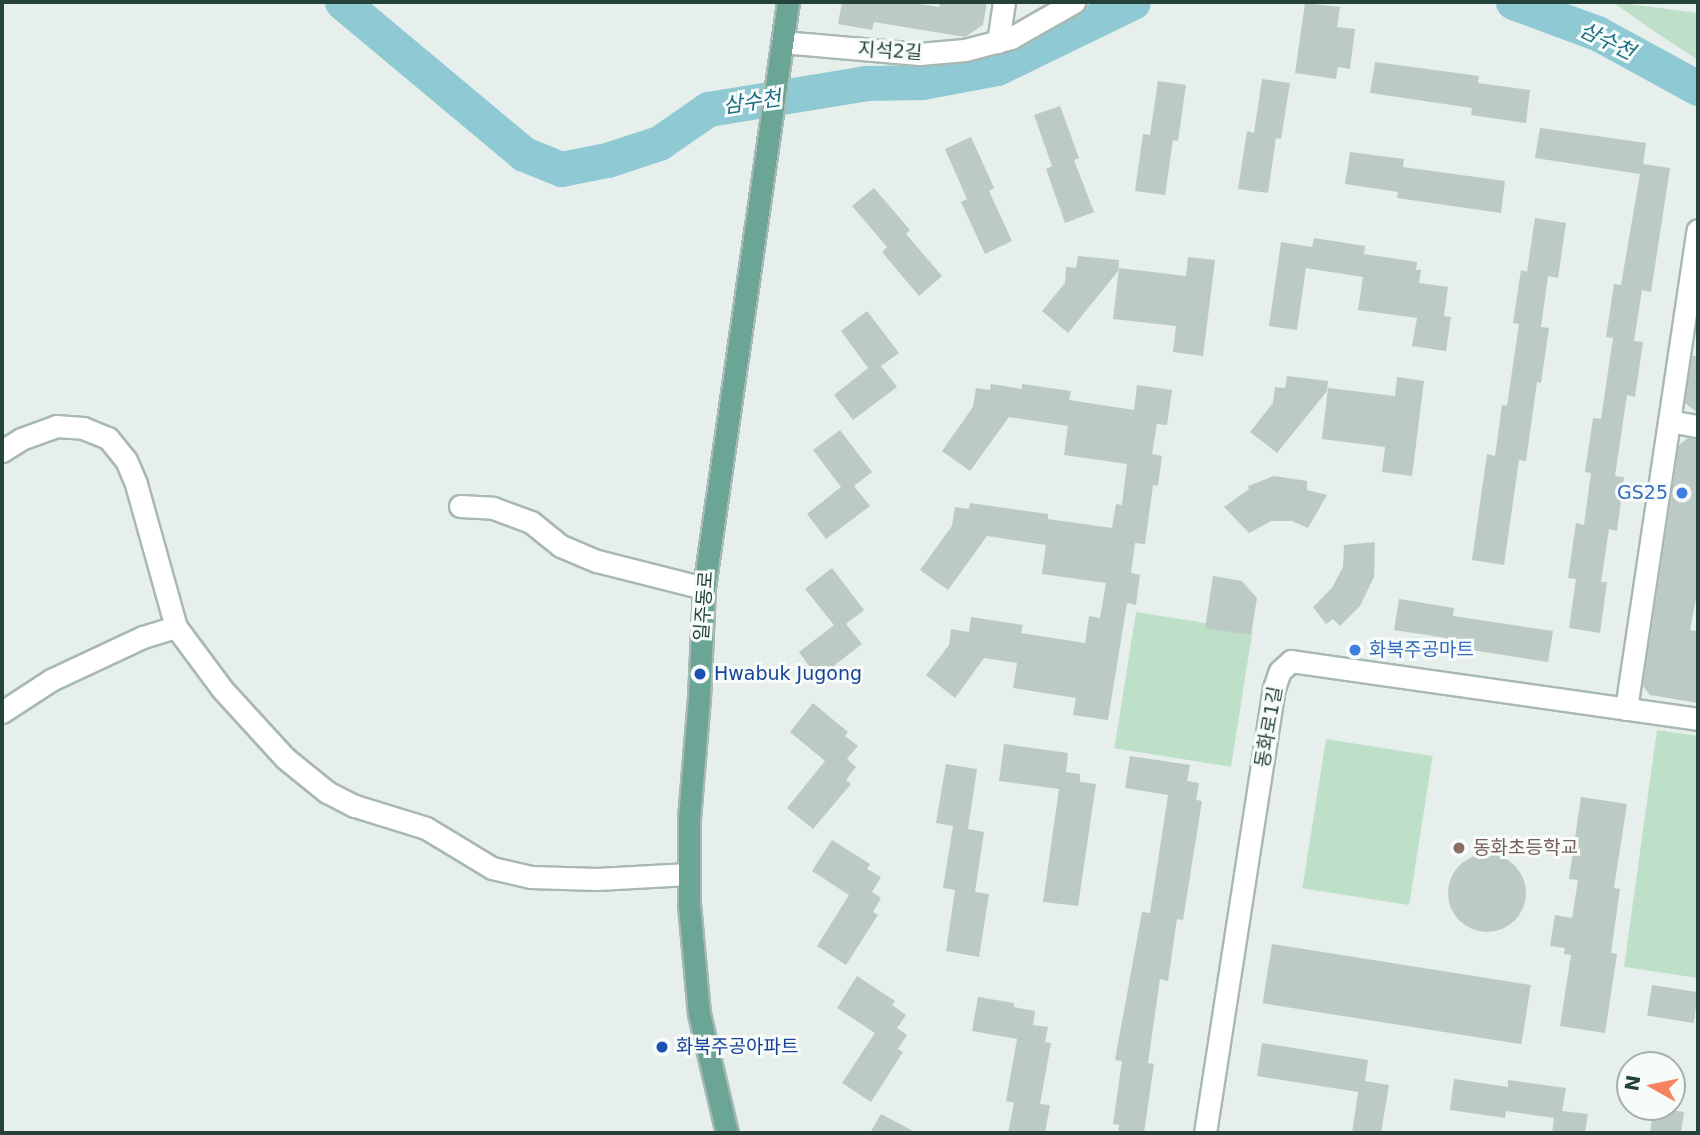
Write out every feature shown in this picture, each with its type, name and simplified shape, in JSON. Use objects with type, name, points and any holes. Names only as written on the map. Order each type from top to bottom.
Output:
[{"type":"main road","points":[[781,50],[788,2]]},
{"type":"main road","name":"일주동로","points":[[727,1133],[698,1014],[689,874],[704,588],[781,50]]},
{"type":"street","points":[[998,42],[1004,2]]},
{"type":"street","name":"지석2길","points":[[781,50],[919,54],[965,50],[1011,38],[1074,2]]},
{"type":"street","points":[[1626,709],[1698,230]]},
{"type":"street","points":[[1669,421],[1698,426]]},
{"type":"street","points":[[2,451],[21,439],[56,426],[83,428],[108,439],[126,460],[136,484],[176,627],[222,689],[285,758],[336,797],[426,828],[492,868],[531,877],[597,879],[689,874]]},
{"type":"street","points":[[460,506],[493,508],[531,522],[561,546],[597,561],[704,588]]},
{"type":"street","points":[[2,712],[51,680],[143,637],[176,627]]},
{"type":"street","name":"동화로1길","points":[[1205,1133],[1274,688],[1280,671],[1291,661],[1698,719]]},
{"type":"green space","points":[[1613,2],[1698,13],[1698,60],[1655,32]]},
{"type":"green space","points":[[1136,612],[1253,630],[1231,767],[1114,748]]},
{"type":"green space","points":[[1657,730],[1698,736],[1698,978],[1624,967]]},
{"type":"green space","points":[[1326,739],[1433,756],[1409,905],[1302,888]]},
{"type":"building","points":[[842,2],[906,2],[939,7],[940,2],[987,2],[983,25],[965,37],[874,22],[872,30],[838,24]]},
{"type":"building","points":[[1305,3],[1340,7],[1337,27],[1355,29],[1350,69],[1338,67],[1336,79],[1295,73]]},
{"type":"building","points":[[1375,62],[1479,76],[1478,83],[1530,90],[1526,123],[1471,115],[1472,108],[1370,93]]},
{"type":"building","points":[[1262,79],[1290,83],[1281,139],[1276,138],[1268,193],[1238,189],[1247,131],[1254,133]]},
{"type":"building","points":[[1158,81],[1186,85],[1178,141],[1173,140],[1165,195],[1135,191],[1143,134],[1150,135]]},
{"type":"building","points":[[1060,106],[1079,158],[1074,160],[1094,212],[1065,223],[1046,169],[1052,166],[1034,115]]},
{"type":"building","points":[[1540,128],[1646,143],[1643,164],[1670,168],[1651,292],[1642,290],[1634,341],[1643,342],[1635,397],[1627,395],[1615,476],[1624,477],[1617,531],[1609,529],[1601,582],[1607,582],[1600,633],[1569,628],[1576,579],[1568,578],[1576,523],[1584,525],[1591,473],[1585,472],[1593,418],[1601,419],[1613,338],[1606,337],[1614,284],[1621,285],[1640,174],[1535,158]]},
{"type":"building","points":[[971,137],[994,188],[989,191],[1012,241],[985,254],[961,202],[967,199],[945,149]]},
{"type":"building","points":[[1350,152],[1404,159],[1403,167],[1505,181],[1501,213],[1397,198],[1398,192],[1345,184]]},
{"type":"building","points":[[874,188],[910,230],[906,234],[942,276],[919,296],[882,252],[887,247],[852,206]]},
{"type":"building","points":[[1535,218],[1566,223],[1558,278],[1548,276],[1541,327],[1549,328],[1541,383],[1537,382],[1526,461],[1519,460],[1504,565],[1472,560],[1487,454],[1495,456],[1502,405],[1507,406],[1519,324],[1513,323],[1521,270],[1527,272]]},
{"type":"building","points":[[1314,238],[1365,246],[1364,254],[1417,262],[1416,270],[1421,270],[1419,283],[1448,287],[1444,316],[1451,317],[1446,351],[1412,346],[1417,318],[1358,310],[1363,277],[1306,268],[1297,330],[1269,326],[1281,242],[1312,247]]},
{"type":"building","points":[[1078,256],[1119,260],[1118,271],[1068,333],[1042,311],[1065,283],[1066,267],[1076,268]]},
{"type":"building","points":[[1188,257],[1215,260],[1203,356],[1173,352],[1176,326],[1113,319],[1119,268],[1186,276]]},
{"type":"building","points":[[867,311],[899,353],[881,366],[897,387],[853,420],[834,395],[868,368],[841,331]]},
{"type":"building","points":[[1692,356],[1698,356],[1698,413],[1685,403]]},
{"type":"building","points":[[1287,376],[1328,381],[1327,391],[1277,453],[1250,432],[1273,403],[1275,387],[1285,388]]},
{"type":"building","points":[[1397,377],[1424,381],[1412,476],[1382,472],[1385,447],[1322,439],[1328,388],[1395,396]]},
{"type":"building","points":[[991,384],[1022,389],[1022,384],[1071,391],[1069,400],[1134,410],[1137,385],[1172,390],[1167,425],[1157,424],[1152,454],[1162,456],[1158,486],[1153,485],[1145,544],[1135,543],[1131,573],[1140,575],[1136,605],[1127,603],[1108,720],[1073,715],[1076,698],[1013,688],[1017,663],[984,658],[955,698],[926,675],[949,645],[951,629],[969,632],[971,617],[1023,625],[1021,633],[1085,643],[1089,616],[1100,618],[1106,583],[1042,574],[1046,545],[987,536],[948,590],[920,570],[952,526],[955,507],[969,509],[970,503],[1048,514],[1048,519],[1112,528],[1116,504],[1122,505],[1127,464],[1064,455],[1068,426],[1009,417],[970,471],[942,451],[973,407],[976,388],[990,390]]},
{"type":"building","points":[[840,430],[872,472],[854,486],[870,506],[826,539],[807,514],[841,487],[813,450]]},
{"type":"building","points":[[1688,438],[1698,439],[1698,588],[1690,630],[1698,631],[1698,703],[1650,695],[1643,686],[1679,445]]},
{"type":"building","points":[[1274,476],[1307,481],[1307,490],[1327,495],[1308,528],[1292,521],[1271,521],[1249,533],[1224,507],[1249,489],[1248,486]]},
{"type":"building","points":[[1375,542],[1374,577],[1360,606],[1340,626],[1333,619],[1326,624],[1313,607],[1332,588],[1343,567],[1344,545]]},
{"type":"building","points":[[832,568],[864,610],[846,624],[862,644],[818,678],[799,652],[834,625],[805,589]]},
{"type":"building","points":[[1213,576],[1242,581],[1257,598],[1251,635],[1205,628]]},
{"type":"building","points":[[1399,599],[1454,608],[1453,616],[1553,631],[1548,662],[1446,646],[1447,638],[1394,630]]},
{"type":"building","points":[[813,703],[848,732],[845,736],[858,746],[847,759],[856,767],[846,780],[851,784],[813,829],[787,808],[825,761],[790,732]]},
{"type":"building","points":[[1004,744],[1068,753],[1066,772],[1080,774],[1080,782],[1096,784],[1078,906],[1043,902],[1059,789],[999,781]]},
{"type":"building","points":[[1130,756],[1190,765],[1187,781],[1199,783],[1196,800],[1202,801],[1183,920],[1177,919],[1168,981],[1160,979],[1148,1063],[1154,1064],[1144,1133],[1118,1133],[1119,1125],[1113,1124],[1122,1061],[1115,1060],[1142,912],[1150,913],[1168,795],[1125,788]]},
{"type":"building","points":[[946,764],[977,769],[968,829],[984,832],[975,892],[989,894],[979,957],[946,951],[955,890],[943,888],[953,826],[936,823]]},
{"type":"building","points":[[1581,797],[1627,804],[1614,888],[1620,889],[1611,953],[1617,954],[1605,1033],[1560,1026],[1571,955],[1564,954],[1565,948],[1550,946],[1555,915],[1572,918],[1578,880],[1569,879]]},
{"type":"building","points":[[832,840],[870,864],[867,869],[881,877],[872,892],[881,898],[873,912],[878,915],[846,965],[817,946],[849,895],[812,871]]},
{"type":"building","points":[[1487,854],[1502,857],[1519,871],[1526,893],[1523,908],[1509,925],[1487,932],[1472,929],[1455,915],[1448,893],[1451,878],[1465,861]]},
{"type":"building","points":[[1272,944],[1531,985],[1521,1044],[1263,1003]]},
{"type":"building","points":[[857,976],[895,1001],[892,1005],[906,1015],[897,1028],[907,1035],[898,1049],[903,1052],[871,1102],[842,1083],[875,1033],[837,1008]]},
{"type":"building","points":[[1652,985],[1698,992],[1694,1023],[1647,1016]]},
{"type":"building","points":[[978,997],[1014,1003],[1014,1007],[1035,1011],[1033,1025],[1048,1027],[1045,1042],[1051,1043],[1040,1104],[1050,1105],[1045,1133],[1008,1133],[1014,1103],[1006,1101],[1017,1039],[972,1031]]},
{"type":"building","points":[[1262,1043],[1368,1060],[1365,1081],[1389,1085],[1381,1133],[1352,1133],[1358,1092],[1257,1076]]},
{"type":"building","points":[[1454,1079],[1508,1087],[1508,1080],[1566,1088],[1562,1111],[1588,1114],[1585,1133],[1552,1133],[1554,1118],[1506,1111],[1505,1118],[1450,1110]]},
{"type":"building","points":[[881,1114],[917,1133],[870,1133]]},
{"type":"building","points":[[1652,1121],[1683,1121],[1681,1133],[1650,1133]]},
{"type":"waterway","name":"삼수천","points":[[342,2],[524,154],[561,169],[607,160],[659,143],[708,109],[866,83],[922,82],[997,68],[1133,2]]},
{"type":"waterway","name":"삼수천","points":[[1513,2],[1597,33],[1698,88]]},
{"type":"place","name":"GS25","points":[[1682,493]]},
{"type":"place","name":"화북주공마트","points":[[1355,650]]},
{"type":"place","name":"Hwabuk Jugong","points":[[700,674]]},
{"type":"place","name":"동화초등학교","points":[[1459,848]]},
{"type":"place","name":"화북주공아파트","points":[[662,1047]]}]
